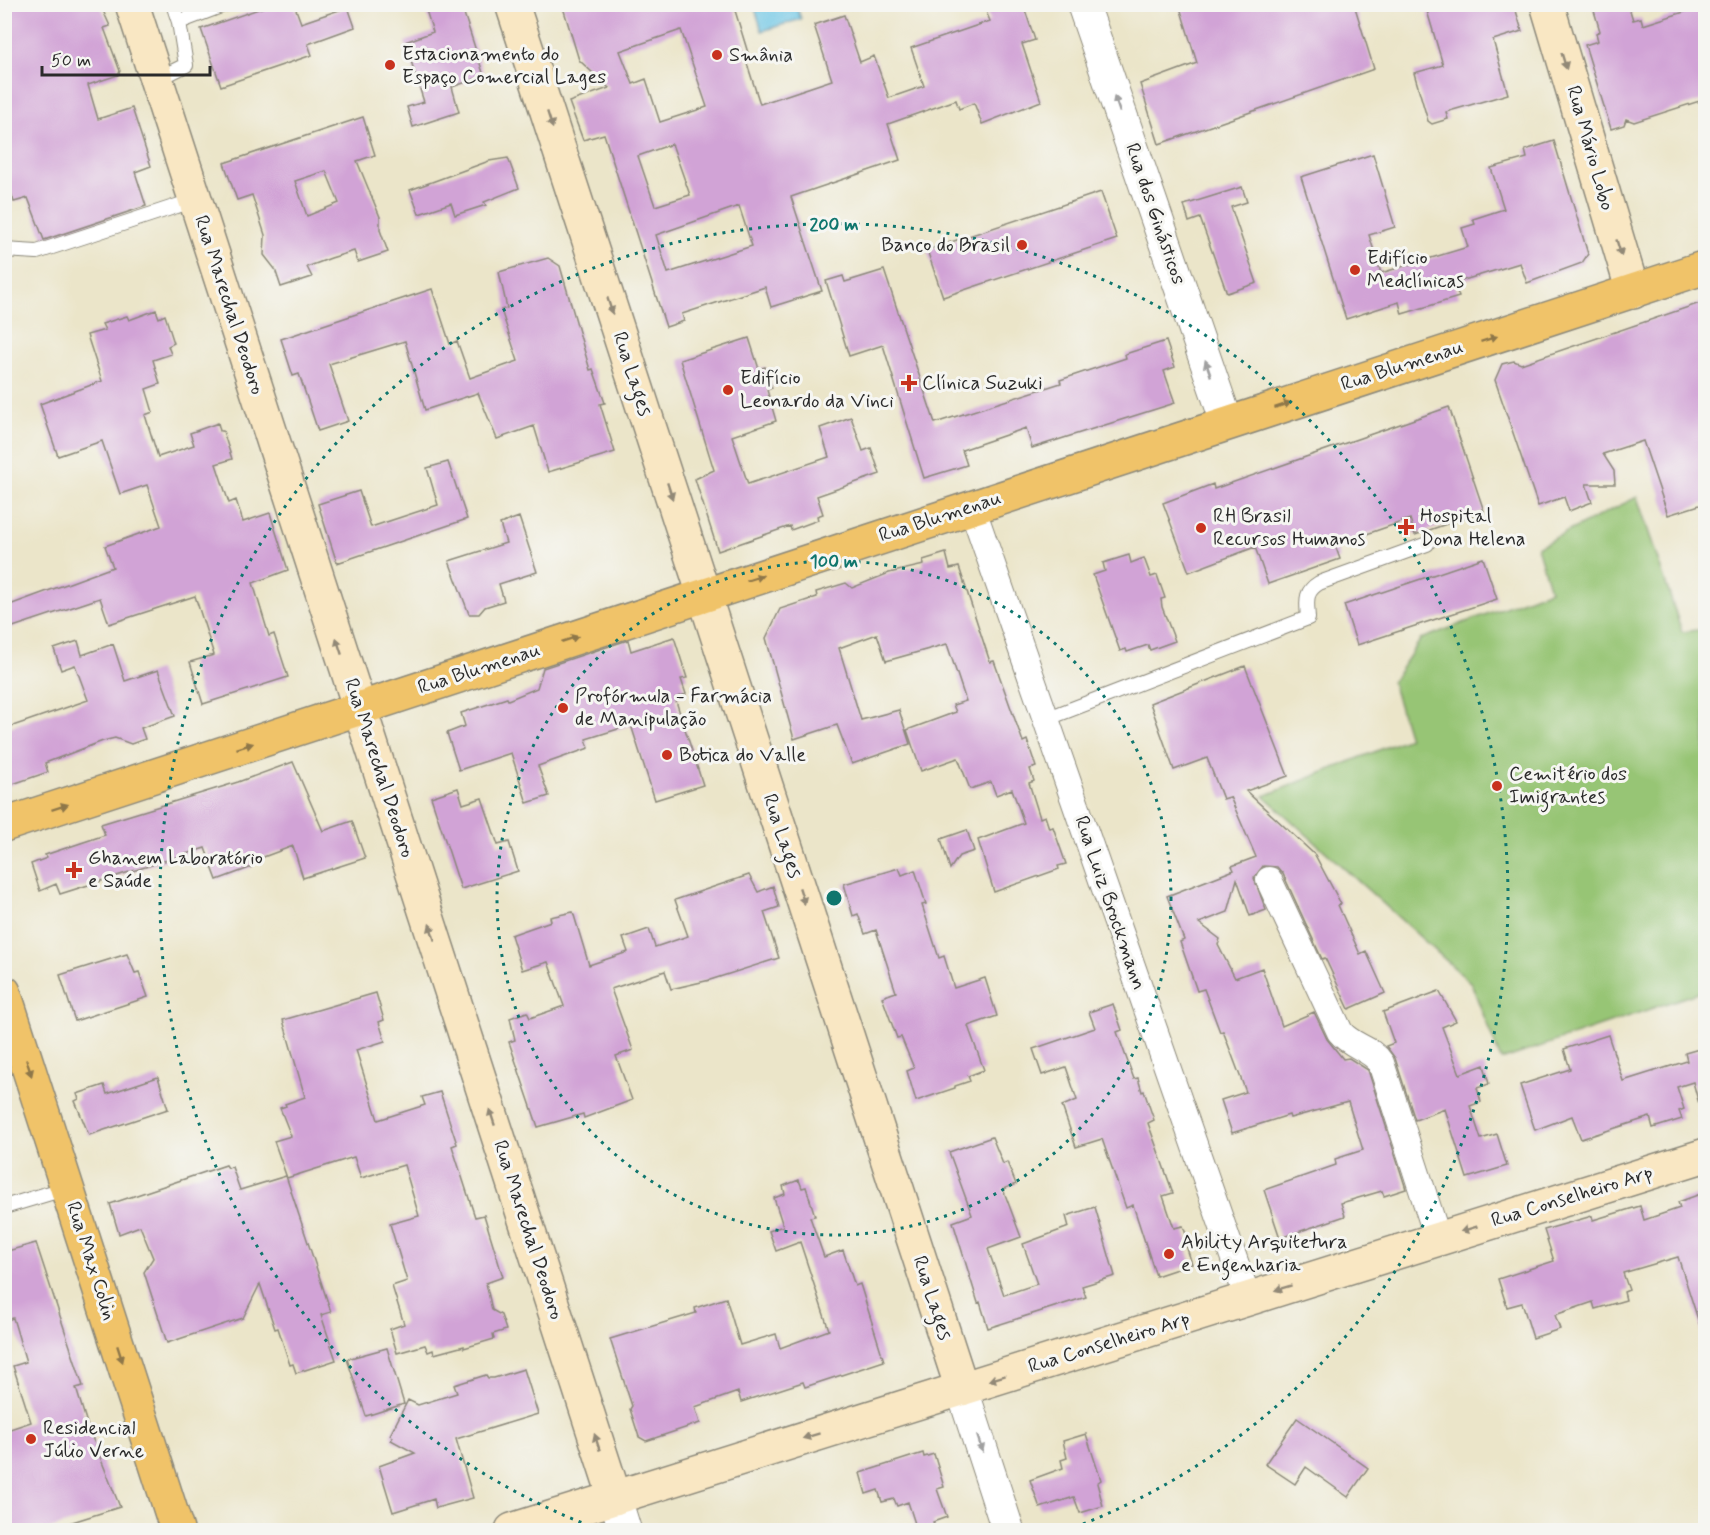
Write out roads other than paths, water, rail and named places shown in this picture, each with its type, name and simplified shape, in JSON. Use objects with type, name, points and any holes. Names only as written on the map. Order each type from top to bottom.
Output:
[{"type":"main road","name":"Rua Marechal Deodoro","points":[[132,4],[615,1498]]},
{"type":"main road","name":"Rua Lages","points":[[512,4],[962,1389]]},
{"type":"main road","name":"Rua Mário Lobo","points":[[1547,4],[1633,292]]},
{"type":"main road","name":"Rua Blumenau","points":[[4,825],[1706,267]]},
{"type":"main road","name":"Rua Max Colin","points":[[4,992],[177,1530]]},
{"type":"main road","name":"Rua Conselheiro Arp","points":[[512,1530],[1706,1155]]},
{"type":"street","name":"Rua dos Ginásticos","points":[[1083,4],[1227,423]]},
{"type":"street","name":"Rua Luiz Brockmann","points":[[972,507],[1248,1299]]},
{"type":"street","points":[[1269,880],[1340,1032],[1347,1040],[1370,1051],[1381,1064],[1438,1239]]},
{"type":"street","name":"Rua Lages","points":[[962,1389],[1008,1530]]},
{"type":"street","name":"Rua Marechal Deodoro","points":[[615,1498],[625,1530]]},
{"type":"lane","points":[[156,80],[186,65],[179,22],[173,4]]},
{"type":"lane","points":[[179,22],[226,4]]},
{"type":"lane","points":[[4,250],[37,252],[195,200]]},
{"type":"lane","points":[[1046,719],[1308,618],[1307,596],[1310,589],[1319,583],[1427,544]]},
{"type":"lane","points":[[4,1207],[68,1188]]},
{"type":"water","points":[[754,5],[796,5],[801,19],[762,31]]},
{"type":"place","name":"Smânia","points":[[717,55]]},
{"type":"place","name":"Estacionamento do Espaço Comercial Lages","points":[[390,65]]},
{"type":"place","name":"Banco do Brasil","points":[[1022,245]]},
{"type":"place","name":"Edifício Medclínicas","points":[[1355,270]]},
{"type":"place","name":"Clínica Suzuki","points":[[909,383]]},
{"type":"place","name":"Edifício Leonardo da Vinci","points":[[728,390]]},
{"type":"place","name":"Hospital Dona Helena","points":[[1406,527]]},
{"type":"place","name":"RH Brasil Recursos Humanos","points":[[1201,528]]},
{"type":"place","name":"Profórmula - Farmácia de Manipulação","points":[[563,708]]},
{"type":"place","name":"Botica do Valle","points":[[667,755]]},
{"type":"place","name":"Cemitério dos Imigrantes","points":[[1497,786]]},
{"type":"place","name":"Ghanem Laboratório e Saúde","points":[[74,870]]},
{"type":"place","name":"Ability Arquitetura e Engenharia","points":[[1169,1254]]},
{"type":"place","name":"Residencial Júlio Verne","points":[[31,1439]]}]
